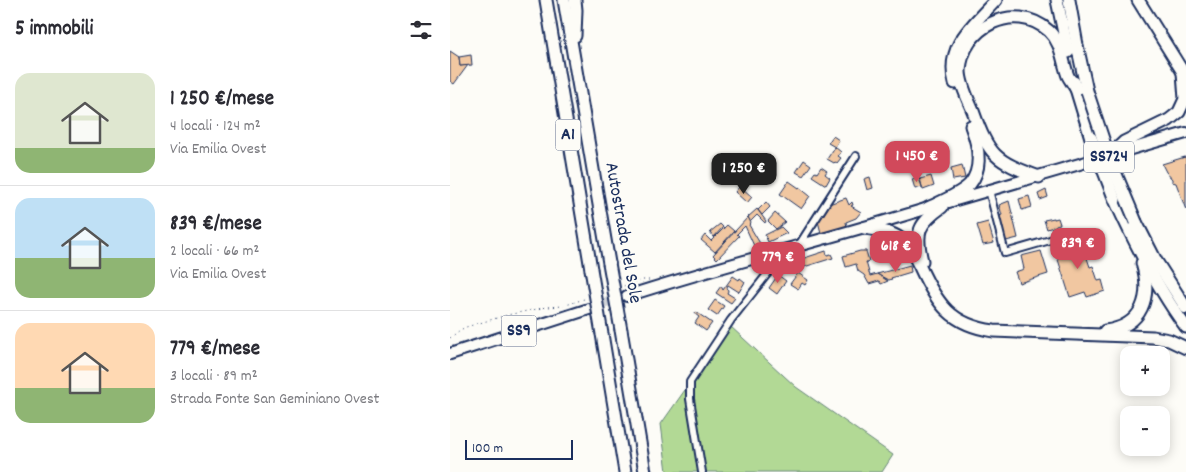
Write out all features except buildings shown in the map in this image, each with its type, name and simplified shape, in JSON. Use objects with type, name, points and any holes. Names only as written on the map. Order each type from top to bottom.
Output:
[{"type":"highway","name":"Autostrada del Sole","points":[[546,0],[626,472]]},
{"type":"highway","name":"Autostrada del Sole","points":[[564,0],[645,472]]},
{"type":"highway","points":[[575,0],[575,60]]},
{"type":"highway","points":[[928,208],[969,184],[978,166],[976,142],[953,76],[953,61],[961,39],[996,0]]},
{"type":"highway","name":"SS724","points":[[1057,0],[1080,91],[1110,160],[1136,245],[1161,289],[1186,327]]},
{"type":"highway","name":"SS724","points":[[1070,0],[1077,45],[1080,91]]},
{"type":"highway","points":[[1109,156],[1124,142],[1169,120],[1178,112],[1185,99],[1185,75],[1138,0]]},
{"type":"highway","points":[[1039,177],[1009,166],[1001,161],[993,153],[982,136],[960,76],[965,49],[975,34],[984,26],[994,21],[1014,18],[1040,24],[1056,39],[1065,61],[1068,76],[1080,91]]},
{"type":"highway","points":[[927,282],[919,248],[918,238],[920,229],[926,219],[950,201]]},
{"type":"highway","name":"SS724","points":[[1131,224],[1184,304]]},
{"type":"highway","points":[[864,228],[886,232],[901,239],[913,252],[936,298],[961,321],[976,327],[994,331],[1154,338],[1169,340],[1186,348]]},
{"type":"highway","points":[[1086,334],[1116,330],[1132,320],[1141,310],[1147,284],[1136,245]]},
{"type":"main road","points":[[627,296],[1186,133]]},
{"type":"main road","name":"SS9","points":[[450,354],[589,308]]},
{"type":"street","points":[[798,246],[856,156]]},
{"type":"street","points":[[989,190],[1005,253],[1057,238]]},
{"type":"street","points":[[702,472],[690,399],[690,382],[731,320],[772,268],[781,251]]},
{"type":"green space","points":[[730,326],[796,387],[893,455],[882,472],[667,472],[661,424]]},
{"type":"tunnel","points":[[590,308],[627,296]]}]
